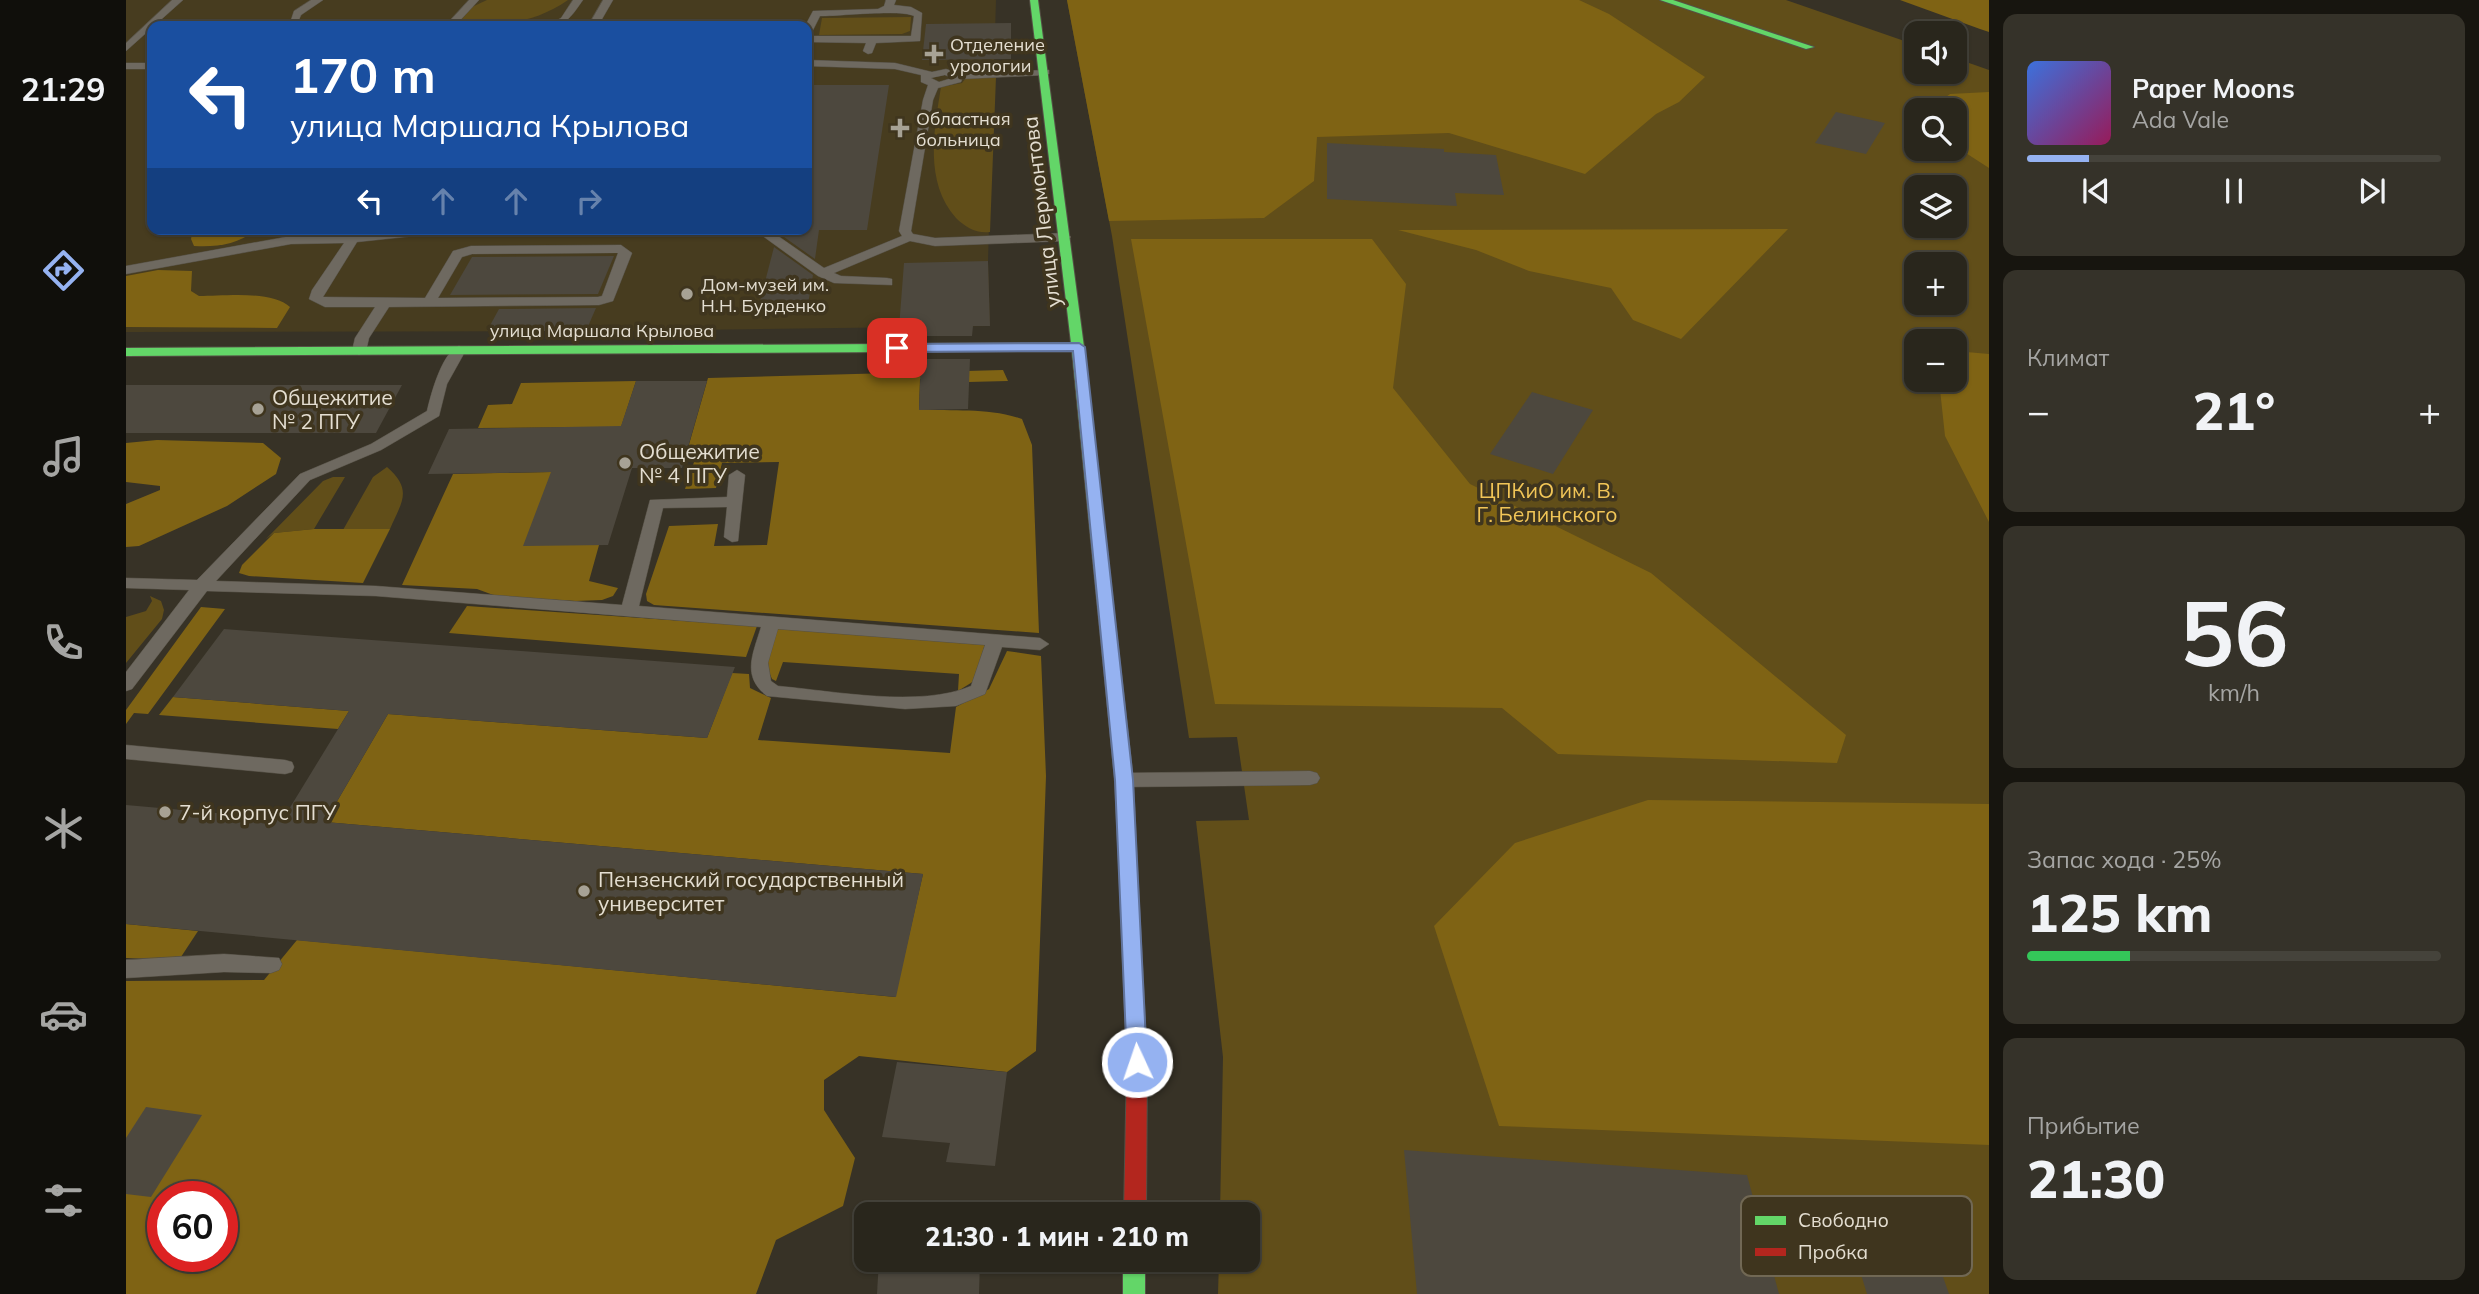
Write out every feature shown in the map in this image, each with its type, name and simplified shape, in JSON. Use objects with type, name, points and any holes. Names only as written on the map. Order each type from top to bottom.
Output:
[{"type":"main road","name":"улица Лермонтова","points":[[1034,0],[1079,347],[1124,780],[1137,1062],[1135,1202]]},
{"type":"main road","points":[[1664,0],[1809,47]]},
{"type":"main road","name":"улица Маршала Крылова","points":[[126,352],[1079,347]]},
{"type":"main road","points":[[1134,1272],[1134,1294]]},
{"type":"lane","points":[[155,21],[177,0]]},
{"type":"lane","points":[[293,21],[297,13],[318,0]]},
{"type":"lane","points":[[455,21],[474,0]]},
{"type":"lane","points":[[562,21],[578,0]]},
{"type":"lane","points":[[596,21],[608,0]]},
{"type":"lane","points":[[812,22],[817,13],[875,13],[890,4],[919,15],[916,39],[812,39]]},
{"type":"lane","points":[[126,48],[147,28]]},
{"type":"lane","points":[[864,65],[872,40]]},
{"type":"lane","points":[[812,63],[895,66],[950,84],[957,80],[957,76],[1045,72]]},
{"type":"lane","points":[[126,66],[147,66]]},
{"type":"lane","points":[[909,237],[905,231],[931,79]]},
{"type":"lane","points":[[257,246],[276,235]]},
{"type":"lane","points":[[126,270],[291,240],[353,239],[389,235]]},
{"type":"lane","points":[[768,235],[823,273],[848,282],[887,282]]},
{"type":"lane","points":[[823,273],[909,237],[935,242],[1065,237]]},
{"type":"lane","points":[[353,239],[318,290],[316,299],[325,303],[599,301],[608,298],[626,253],[621,249],[471,250],[457,254],[429,302]]},
{"type":"lane","points":[[359,351],[362,338],[386,302]]},
{"type":"lane","points":[[126,685],[204,584],[305,477],[376,447],[434,414],[440,384],[459,350]]},
{"type":"lane","points":[[732,537],[737,475]]},
{"type":"lane","points":[[629,611],[656,503],[734,502]]},
{"type":"lane","points":[[126,583],[376,591],[1040,643]]},
{"type":"lane","points":[[771,622],[759,663],[763,684],[773,692],[905,703],[956,700],[979,690],[996,640]]},
{"type":"lane","points":[[126,752],[285,767]]},
{"type":"lane","points":[[1124,780],[1310,778]]},
{"type":"lane","points":[[126,969],[223,963],[271,964]]},
{"type":"shaded area","name":"Областная больница","points":[[126,0],[996,0],[988,261],[990,326],[619,331],[126,332]]},
{"type":"shaded area","points":[[1067,0],[1579,0],[1609,14],[1705,77],[1679,102],[1656,114],[1585,174],[1449,133],[1317,137],[1314,181],[1264,218],[1109,221]]},
{"type":"shaded area","points":[[1900,0],[1989,0],[1989,32],[1967,24],[1967,21],[1958,21]]},
{"type":"shaded area","points":[[1989,92],[1989,168],[1967,154],[1967,98],[1945,98],[1950,94]]},
{"type":"shaded area","points":[[1788,229],[1681,339],[1633,320],[1611,288],[1529,271],[1476,250],[1398,230]]},
{"type":"shaded area","points":[[192,235],[248,235],[235,242],[219,245],[194,246]]},
{"type":"shaded area","points":[[1131,239],[1372,239],[1406,284],[1393,388],[1470,484],[1651,573],[1846,735],[1837,763],[1558,754],[1502,708],[1215,704]]},
{"type":"shaded area","points":[[158,270],[192,271],[191,291],[199,296],[260,296],[272,298],[290,307],[277,328],[126,327],[126,276]]},
{"type":"shaded area","points":[[1967,352],[1989,354],[1989,522],[1945,436],[1940,392],[1967,392]]},
{"type":"shaded area","points":[[1003,370],[1008,381],[920,379],[919,409],[984,411],[1022,419],[1032,445],[1039,633],[654,605],[647,601],[646,594],[669,526],[718,524],[714,546],[767,545],[779,462],[722,463],[716,488],[685,489],[696,456],[686,455],[708,378]]},
{"type":"shaded area","points":[[636,381],[621,427],[478,428],[488,405],[512,404],[521,383]]},
{"type":"shaded area","points":[[157,440],[263,443],[281,458],[276,474],[227,506],[139,546],[126,547],[126,504],[160,490],[160,486],[126,482],[126,443]]},
{"type":"shaded area","points":[[551,472],[599,545],[589,581],[618,588],[613,596],[602,600],[575,601],[496,596],[477,589],[402,585],[453,474]]},
{"type":"shaded area","points":[[314,529],[390,529],[363,583],[249,576],[239,573],[242,565],[274,533]]},
{"type":"shaded area","points":[[467,606],[757,626],[746,657],[449,633]]},
{"type":"shaded area","points":[[201,607],[225,609],[148,714],[134,713],[126,724],[126,710]]},
{"type":"shaded area","points":[[777,628],[985,644],[974,681],[958,691],[959,674],[783,662],[776,681],[772,679],[766,665]]},
{"type":"shaded area","points":[[1007,651],[1041,656],[1046,776],[1036,1051],[1007,1072],[859,1056],[824,1080],[824,1110],[855,1158],[843,1206],[776,1240],[756,1294],[126,1294],[126,981],[264,980],[297,940],[895,997],[923,874],[325,822],[388,714],[707,738],[732,673],[749,674],[750,688],[771,698],[758,740],[950,753],[956,707],[989,689]]},
{"type":"shaded area","points":[[173,697],[349,711],[338,729],[159,715]]},
{"type":"shaded area","points":[[1648,800],[1989,804],[1989,1145],[1499,1126],[1434,926],[1515,843]]},
{"type":"shaded area","points":[[126,924],[198,931],[179,960],[126,958]]},
{"type":"green space","points":[[487,0],[568,0],[542,14],[519,21],[460,21],[472,7]]},
{"type":"green space","name":"ЦПКиО им. В. Г. Белинского","points":[[1067,0],[1786,0],[1904,41],[1904,84],[1967,84],[1967,62],[1989,70],[1989,1294],[1218,1294],[1219,1272],[1260,1272],[1260,1202],[1220,1202],[1223,1057],[1196,821],[1249,820],[1237,737],[1189,738],[1112,236]]},
{"type":"green space","points":[[911,17],[910,31],[902,34],[819,35],[822,18]]},
{"type":"green space","points":[[996,77],[990,232],[985,232],[976,231],[963,224],[946,204],[935,172],[934,138],[941,87],[962,83],[966,78]]},
{"type":"green space","points":[[387,467],[403,489],[401,503],[390,529],[343,530],[373,477]]},
{"type":"green space","points":[[333,477],[345,477],[314,529],[274,533],[266,539],[323,481]]},
{"type":"green space","points":[[150,596],[161,601],[164,610],[162,619],[126,663],[126,617],[146,611],[152,601]]},
{"type":"building","points":[[1011,23],[1011,59],[922,60],[926,24]]},
{"type":"building","points":[[813,85],[889,85],[867,230],[819,230],[815,259],[781,235],[812,235]]},
{"type":"building","points":[[1836,112],[1885,123],[1866,154],[1815,143]]},
{"type":"building","points":[[1327,143],[1444,149],[1444,152],[1496,155],[1504,195],[1455,193],[1457,206],[1327,199]]},
{"type":"building","points":[[774,247],[813,275],[808,304],[759,305]]},
{"type":"building","points":[[614,256],[598,294],[450,295],[472,257]]},
{"type":"building","points":[[988,261],[990,326],[973,326],[972,336],[922,336],[922,327],[899,328],[904,263]]},
{"type":"building","points":[[596,308],[586,331],[487,331],[499,309]]},
{"type":"building","points":[[921,359],[970,359],[968,409],[919,410]]},
{"type":"building","name":"Общежитие № 4 ПГУ","points":[[636,381],[707,381],[682,468],[632,468],[608,545],[523,546],[551,472],[428,474],[449,429],[621,426]]},
{"type":"building","name":"Общежитие № 2 ПГУ","points":[[126,385],[402,385],[376,433],[126,433]]},
{"type":"building","points":[[1532,392],[1593,410],[1553,474],[1490,454]]},
{"type":"building","name":"7-й корпус ПГУ","points":[[224,629],[735,667],[707,738],[388,714],[325,822],[923,874],[896,997],[126,924],[126,805],[283,819],[349,711],[173,697]]},
{"type":"building","points":[[897,1062],[1007,1072],[995,1166],[946,1162],[950,1143],[882,1137]]},
{"type":"building","points":[[146,1107],[202,1115],[161,1181],[147,1181],[147,1197],[126,1194],[126,1138]]},
{"type":"building","points":[[1404,1150],[1747,1175],[1753,1196],[1741,1196],[1741,1276],[1774,1276],[1779,1294],[1417,1294]]},
{"type":"building","points":[[878,1272],[980,1272],[979,1294],[877,1294]]},
{"type":"building","points":[[1862,1276],[1943,1276],[1949,1294],[1867,1294]]},
{"type":"traffic: fast","points":[[1034,0],[1078,347],[1124,780],[1128,865]]},
{"type":"traffic: fast","points":[[1664,0],[1809,47]]},
{"type":"traffic: fast","points":[[126,352],[1078,347]]},
{"type":"traffic: fast","points":[[1134,1272],[1134,1294]]},
{"type":"traffic: jam","points":[[1128,865],[1137,1062],[1135,1202]]},
{"type":"place","name":"Отделение урологии","points":[[934,54]]},
{"type":"place","name":"Областная больница","points":[[900,128]]},
{"type":"place","name":"Дом-музей им. Н.Н. Бурденко","points":[[687,294]]},
{"type":"place","name":"Общежитие № 2 ПГУ","points":[[258,409]]},
{"type":"place","name":"Общежитие № 4 ПГУ","points":[[625,463]]},
{"type":"place","name":"7-й корпус ПГУ","points":[[165,812]]},
{"type":"place","name":"Пензенский государственный университет","points":[[584,891]]},
{"type":"route","points":[[897,348],[1079,347],[1124,780],[1137,1062]]}]
